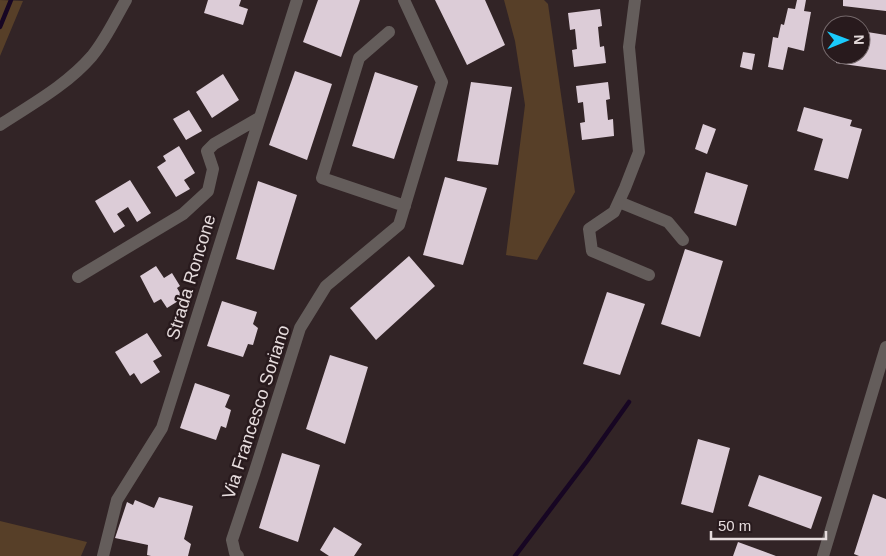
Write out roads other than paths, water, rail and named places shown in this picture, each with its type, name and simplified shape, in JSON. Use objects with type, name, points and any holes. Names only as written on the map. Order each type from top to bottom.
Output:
[{"type":"street","points":[[0,125],[72,76],[92,56],[126,0]]},
{"type":"street","name":"Strada Roncone","points":[[103,556],[117,500],[162,428],[298,0]]},
{"type":"street","name":"Via Francesco Soriano","points":[[238,556],[234,553],[232,540],[300,328],[326,286],[399,226],[405,206],[442,82],[404,0]]},
{"type":"street","points":[[635,0],[629,47],[639,152],[626,188],[614,212],[589,229],[592,251],[649,275]]},
{"type":"street","points":[[389,32],[359,58],[322,178],[405,206]]},
{"type":"street","points":[[78,277],[183,214],[208,191],[213,169],[207,151],[214,144],[259,118]]},
{"type":"street","points":[[619,202],[668,222],[683,240]]},
{"type":"street","points":[[823,556],[880,387],[886,347]]},
{"type":"waterway","points":[[0,27],[11,0]]},
{"type":"waterway","points":[[515,556],[629,402]]}]
